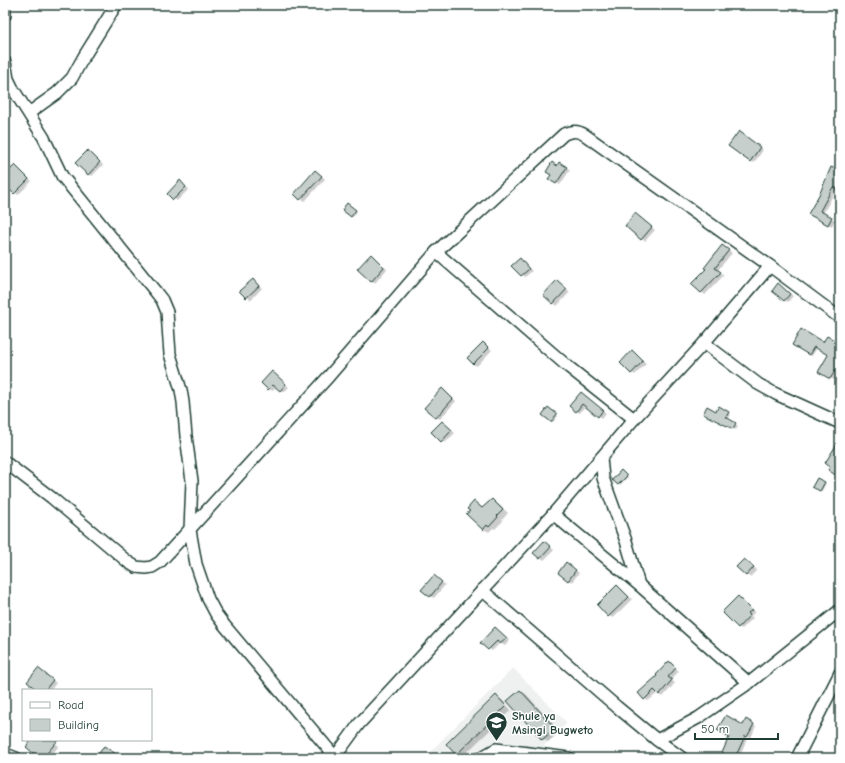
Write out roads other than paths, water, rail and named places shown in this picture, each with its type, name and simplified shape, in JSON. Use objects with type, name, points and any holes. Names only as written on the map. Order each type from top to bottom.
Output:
[{"type":"street","points":[[29,113],[57,93],[72,78],[116,5]]},
{"type":"street","points":[[5,62],[8,79],[13,89],[47,144],[66,183],[155,291],[162,300],[167,312],[170,354],[181,390],[192,481],[190,530],[196,564],[208,599],[224,626],[336,757],[359,724],[553,514],[634,419],[704,343],[770,266]]},
{"type":"street","points":[[5,462],[136,567],[152,567],[190,530],[329,376],[436,252],[564,134],[578,131],[770,266],[840,318]]},
{"type":"street","points":[[436,252],[566,365],[634,419]]},
{"type":"street","points":[[704,343],[758,384],[840,424]]},
{"type":"street","points":[[601,458],[603,478],[626,541],[639,585]]},
{"type":"street","points":[[553,514],[639,585],[749,683]]},
{"type":"street","points":[[482,590],[657,740],[682,758]]},
{"type":"street","points":[[657,740],[698,718],[749,683],[840,610]]},
{"type":"street","points":[[797,758],[840,673]]},
{"type":"street","points":[[480,758],[496,749],[569,758]]},
{"type":"place","name":"Shule ya Msingi Bugweto","points":[[496,742]]}]
